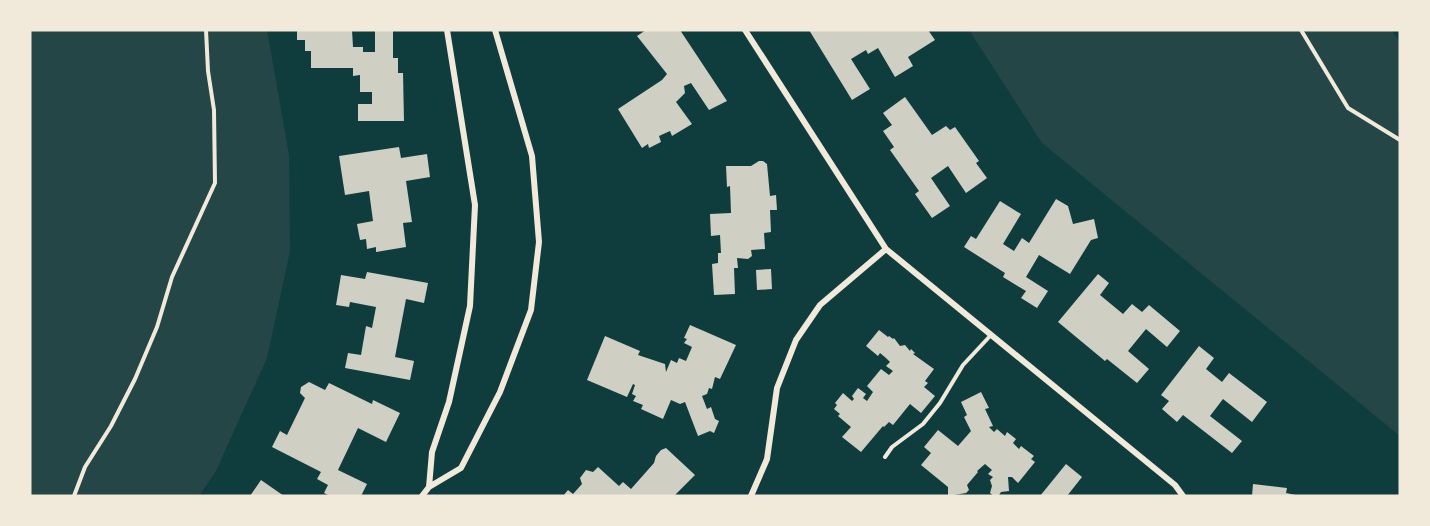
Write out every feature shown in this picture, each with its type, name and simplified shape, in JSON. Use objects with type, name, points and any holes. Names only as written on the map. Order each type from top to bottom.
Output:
[{"type":"street","points":[[429,487],[432,452],[449,402],[470,306],[475,205],[447,30]]},
{"type":"street","points":[[422,496],[429,487],[461,468],[500,392],[531,310],[539,242],[532,156],[495,30]]},
{"type":"street","points":[[745,30],[886,249],[1175,485],[1183,496]]},
{"type":"street","points":[[751,496],[767,459],[777,388],[796,340],[820,305],[886,249]]},
{"type":"lane","points":[[74,496],[85,467],[111,426],[135,379],[157,327],[172,277],[215,183],[214,110],[208,71],[206,30]]},
{"type":"lane","points":[[1301,30],[1348,108],[1400,140]]},
{"type":"lane","points":[[885,457],[892,447],[923,424],[940,403],[963,365],[991,335]]},
{"type":"shaded area","points":[[30,30],[267,30],[289,155],[290,251],[267,358],[216,471],[199,496],[30,496]]},
{"type":"shaded area","points":[[969,30],[1391,30],[1400,42],[1400,112],[1398,113],[1400,116],[1400,436],[1042,143]]},
{"type":"building","points":[[297,30],[352,30],[353,47],[363,47],[363,52],[375,52],[375,30],[393,30],[393,58],[398,58],[398,73],[403,73],[404,121],[358,121],[358,104],[372,104],[372,92],[360,92],[360,75],[353,76],[353,68],[311,68],[311,51],[305,51],[305,40],[297,40]]},
{"type":"building","points":[[646,30],[680,30],[727,101],[709,110],[691,83],[684,86],[685,93],[676,102],[692,124],[672,136],[670,131],[659,136],[661,142],[649,148],[648,144],[642,148],[618,109],[662,80],[667,74],[637,36]]},
{"type":"building","points":[[809,30],[928,30],[935,40],[908,57],[913,66],[895,77],[878,48],[868,54],[866,50],[851,59],[870,89],[852,100]]},
{"type":"building","points":[[905,97],[932,135],[946,126],[950,130],[955,127],[979,161],[976,163],[987,178],[966,193],[948,166],[931,178],[950,206],[932,218],[915,194],[919,191],[890,150],[894,147],[883,131],[892,125],[883,113]]},
{"type":"building","points":[[399,147],[401,158],[427,154],[430,177],[406,181],[412,222],[403,223],[406,247],[376,252],[376,247],[367,249],[366,239],[360,240],[357,224],[373,221],[369,191],[345,195],[339,156]]},
{"type":"building","points":[[759,161],[767,164],[770,196],[776,195],[777,210],[770,210],[771,232],[764,233],[765,249],[751,250],[752,256],[748,259],[737,258],[738,268],[734,268],[735,294],[714,295],[712,264],[718,263],[718,253],[721,253],[720,235],[711,236],[710,214],[731,213],[730,186],[727,187],[726,166],[751,166]]},
{"type":"building","points":[[1056,199],[1068,206],[1073,224],[1094,219],[1098,238],[1091,240],[1070,274],[1039,255],[1026,277],[1048,291],[1037,308],[1021,298],[1026,291],[1003,277],[1005,273],[964,247],[971,236],[976,239],[1000,201],[1021,214],[1003,244],[1014,251],[1022,238],[1029,243]]},
{"type":"building","points":[[771,269],[772,289],[757,290],[756,270]]},
{"type":"building","points":[[367,272],[428,283],[424,303],[406,299],[395,357],[414,361],[410,380],[345,368],[348,353],[361,355],[366,326],[372,328],[376,307],[350,302],[349,307],[336,305],[341,275],[365,279]]},
{"type":"building","points":[[1098,274],[1109,283],[1100,295],[1123,314],[1132,304],[1142,312],[1149,305],[1180,331],[1167,347],[1146,329],[1128,351],[1149,369],[1137,383],[1107,359],[1105,361],[1058,322]]},
{"type":"building","points":[[690,325],[736,345],[720,379],[715,377],[712,389],[709,388],[707,394],[702,396],[707,409],[711,407],[715,419],[719,421],[714,433],[710,431],[698,436],[685,402],[680,404],[671,400],[663,419],[641,409],[643,405],[633,401],[636,396],[632,394],[635,385],[633,384],[627,397],[587,380],[605,336],[640,351],[638,355],[665,364],[666,372],[671,360],[677,363],[679,358],[686,361],[692,347],[684,343],[687,339],[684,338]]},
{"type":"building","points":[[879,330],[888,337],[894,338],[900,346],[905,345],[910,351],[911,349],[915,353],[913,354],[934,369],[925,381],[928,383],[924,387],[935,396],[921,413],[910,404],[893,425],[889,422],[883,426],[861,452],[842,437],[851,427],[838,416],[840,414],[834,409],[837,405],[835,403],[843,393],[852,401],[854,399],[852,396],[858,388],[866,394],[863,398],[867,401],[873,392],[867,386],[881,369],[889,375],[893,371],[886,366],[890,362],[886,358],[880,353],[878,356],[866,346]]},
{"type":"building","points":[[1199,346],[1214,358],[1206,369],[1222,382],[1229,373],[1267,402],[1252,422],[1223,399],[1210,416],[1242,441],[1232,453],[1183,415],[1177,422],[1162,409],[1169,401],[1161,395]]},
{"type":"building","points":[[309,382],[325,390],[329,383],[372,404],[373,400],[400,413],[386,442],[358,428],[338,470],[367,484],[361,496],[330,496],[324,493],[328,485],[317,479],[321,472],[272,447],[280,431],[287,435],[305,398],[300,393],[301,387]]},
{"type":"building","points":[[981,392],[989,408],[985,409],[993,426],[989,427],[994,432],[997,429],[1005,436],[1007,432],[1016,439],[1013,443],[1019,449],[1021,446],[1034,456],[1031,459],[1035,462],[1018,483],[1012,477],[1008,477],[1009,491],[1001,492],[999,495],[994,496],[990,493],[992,486],[990,480],[993,477],[988,474],[992,470],[985,464],[967,485],[969,490],[966,493],[948,496],[948,487],[921,465],[931,453],[924,447],[938,430],[958,446],[971,431],[964,417],[967,415],[961,402]]},
{"type":"building","points":[[666,448],[695,475],[674,496],[563,496],[568,490],[573,494],[582,484],[580,478],[586,470],[593,472],[598,467],[619,486],[623,482],[631,489],[654,463],[661,450]]},
{"type":"building","points":[[1066,464],[1082,477],[1067,496],[1040,496]]},
{"type":"building","points":[[261,480],[284,496],[250,496]]},
{"type":"building","points":[[1253,484],[1287,488],[1286,493],[1300,496],[1252,496]]}]
